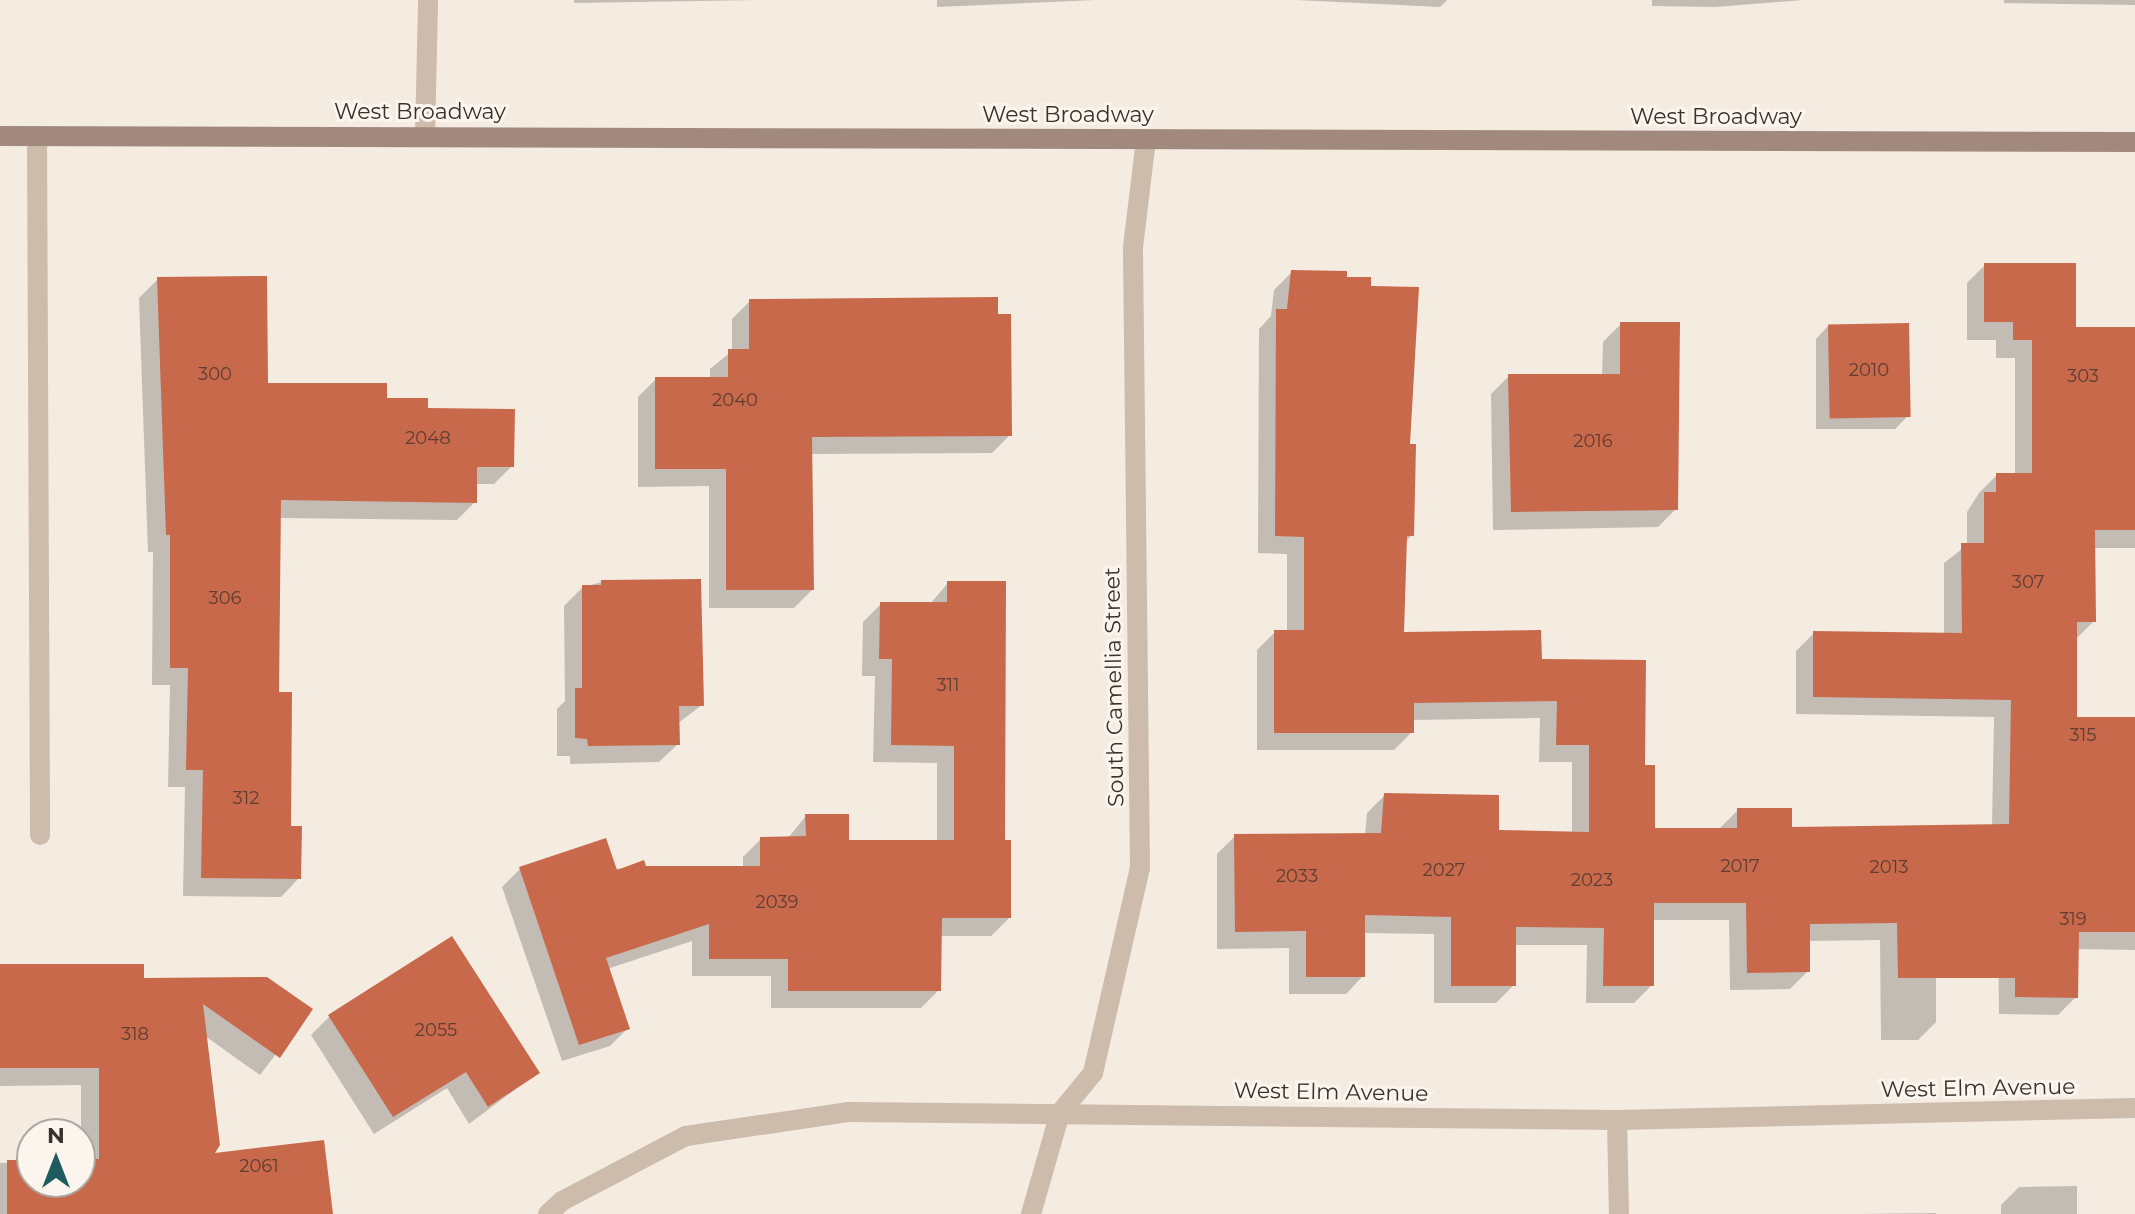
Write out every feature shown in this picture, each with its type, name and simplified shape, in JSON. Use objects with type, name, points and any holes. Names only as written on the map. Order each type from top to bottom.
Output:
[{"type":"main road","name":"West Broadway","points":[[0,136],[2135,142]]},
{"type":"street","points":[[425,136],[428,0]]},
{"type":"street","points":[[37,136],[40,835]]},
{"type":"street","name":"South Camellia Street","points":[[1031,1214],[1060,1113],[1093,1073],[1140,868],[1133,247],[1146,140]]},
{"type":"street","name":"West Elm Avenue","points":[[548,1214],[562,1201],[686,1136],[849,1112],[1617,1120],[2135,1108]]},
{"type":"street","points":[[1617,1120],[1619,1214]]},
{"type":"building","points":[[1984,263],[2076,263],[2076,327],[2135,327],[2135,530],[2095,530],[2096,622],[2077,622],[2077,717],[2135,717],[2135,932],[2079,932],[2078,998],[2015,997],[2015,978],[1898,978],[1897,923],[1810,924],[1810,972],[1747,973],[1746,903],[1654,903],[1654,986],[1603,986],[1604,928],[1516,927],[1516,986],[1451,986],[1451,917],[1365,915],[1365,977],[1306,977],[1306,931],[1235,932],[1234,834],[1381,833],[1384,793],[1499,795],[1499,830],[1589,832],[1589,745],[1556,745],[1557,701],[1414,703],[1414,733],[1274,733],[1274,630],[1304,630],[1304,537],[1275,536],[1276,309],[1287,309],[1291,270],[1347,271],[1347,277],[1371,277],[1371,286],[1419,287],[1410,444],[1416,444],[1414,536],[1407,536],[1404,632],[1541,630],[1542,659],[1646,660],[1645,765],[1655,765],[1655,828],[1737,828],[1737,808],[1792,808],[1792,827],[2009,824],[2011,700],[1813,697],[1813,631],[1962,633],[1961,543],[1984,543],[1984,492],[1996,492],[1996,473],[2032,473],[2032,340],[2013,340],[2013,322],[1984,322]]},
{"type":"building","points":[[267,276],[268,383],[387,383],[387,398],[428,398],[428,408],[515,409],[514,467],[477,467],[477,503],[281,500],[279,692],[292,692],[291,826],[302,826],[301,879],[201,878],[203,770],[186,770],[188,668],[170,668],[170,535],[166,535],[157,277]]},
{"type":"building","points":[[998,297],[998,314],[1011,314],[1012,436],[812,437],[814,590],[726,590],[726,469],[655,469],[655,377],[728,377],[728,349],[749,349],[749,299]]},
{"type":"building","points":[[1620,322],[1680,322],[1678,510],[1511,512],[1508,374],[1620,374]]},
{"type":"building","points":[[1909,323],[1911,417],[1830,418],[1828,324]]},
{"type":"building","points":[[701,579],[704,706],[679,706],[680,745],[588,746],[587,739],[575,738],[575,688],[582,688],[582,585],[601,585],[601,580]]},
{"type":"building","points":[[947,581],[1006,581],[1005,840],[1011,840],[1011,918],[942,918],[941,991],[788,991],[788,959],[709,959],[709,924],[606,958],[630,1029],[579,1045],[519,867],[606,838],[617,870],[644,860],[646,866],[760,866],[760,837],[806,836],[805,814],[849,814],[849,840],[954,840],[954,746],[891,745],[892,659],[879,659],[880,602],[947,602]]},
{"type":"building","points":[[452,936],[540,1073],[488,1107],[466,1072],[393,1117],[328,1015]]},
{"type":"building","points":[[0,964],[144,964],[144,978],[267,977],[313,1009],[280,1058],[203,1004],[220,1145],[215,1153],[324,1140],[333,1214],[7,1214],[7,1160],[16,1160],[16,1198],[96,1198],[99,1068],[0,1068]]}]
